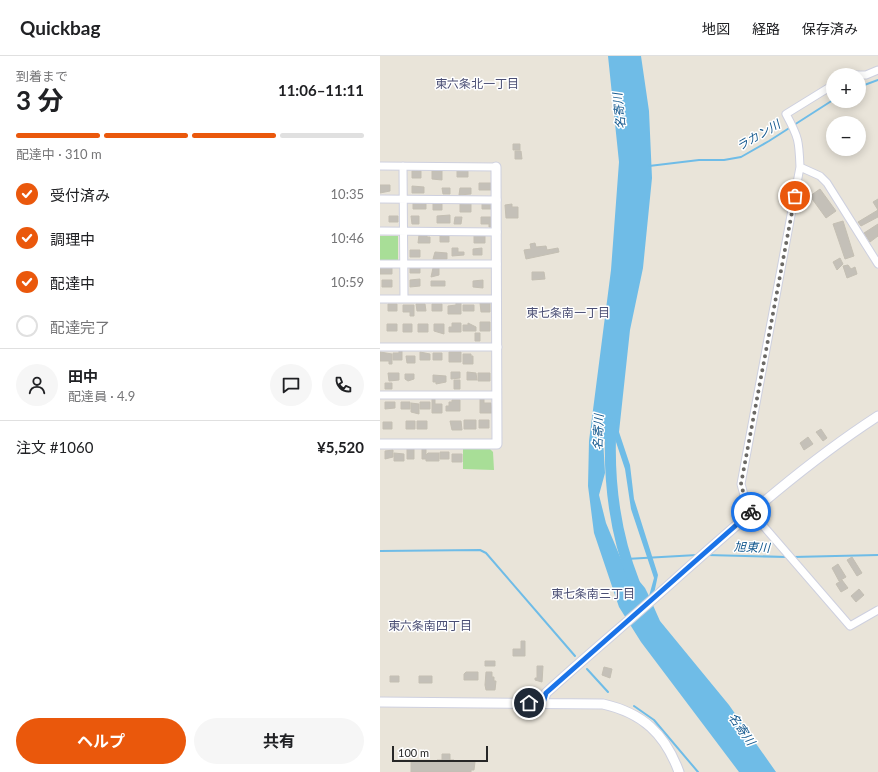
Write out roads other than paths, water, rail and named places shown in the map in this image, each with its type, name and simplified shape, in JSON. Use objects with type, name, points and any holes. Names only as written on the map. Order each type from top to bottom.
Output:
[{"type":"street","points":[[866,75],[878,70]]},
{"type":"street","points":[[826,89],[786,114],[799,141],[800,167],[741,484],[744,495],[756,508],[760,522],[850,626],[878,610]]},
{"type":"street","points":[[380,166],[496,167],[498,347],[497,444],[380,444]]},
{"type":"street","points":[[403,166],[404,299]]},
{"type":"street","points":[[800,167],[820,176],[827,183],[878,264]]},
{"type":"street","points":[[380,199],[496,200]]},
{"type":"street","points":[[380,231],[497,232]]},
{"type":"street","points":[[380,264],[497,264]]},
{"type":"street","points":[[380,299],[497,299]]},
{"type":"street","points":[[380,347],[498,347]]},
{"type":"street","points":[[380,395],[497,395]]},
{"type":"street","points":[[543,703],[546,693],[806,465],[836,443],[878,416]]},
{"type":"street","points":[[380,702],[603,704],[636,715],[650,725],[672,754],[679,772]]},
{"type":"water","points":[[608,56],[641,56],[649,111],[652,178],[643,268],[630,330],[619,432],[630,465],[634,499],[658,575],[652,603],[660,621],[729,705],[776,772],[739,772],[641,642],[619,607],[594,533],[588,486],[589,441],[611,270],[619,162]],"holes":[[[603,439],[615,439],[625,469],[631,509],[654,578],[649,596],[645,588],[621,559],[606,523],[599,495],[605,473]]]},
{"type":"waterway","name":"ラカン川","points":[[866,84],[878,80]]},
{"type":"waterway","name":"ラカン川","points":[[649,166],[699,160],[724,160],[741,157],[826,104]]},
{"type":"waterway","name":"名寄川","points":[[611,424],[610,444],[614,504],[622,544],[634,582]]},
{"type":"waterway","points":[[380,551],[480,550],[486,553],[575,656]]},
{"type":"waterway","name":"旭東川","points":[[626,559],[697,555]]},
{"type":"waterway","name":"旭東川","points":[[707,555],[787,557]]},
{"type":"waterway","name":"旭東川","points":[[793,557],[878,555]]},
{"type":"waterway","points":[[587,669],[608,692]]},
{"type":"waterway","points":[[634,706],[654,720],[698,772]]},
{"type":"district","name":"東六条北一丁目","points":[[477,83]]},
{"type":"district","name":"東七条南一丁目","points":[[568,312]]},
{"type":"district","name":"東七条南三丁目","points":[[593,593]]},
{"type":"district","name":"東六条南四丁目","points":[[430,625]]}]
